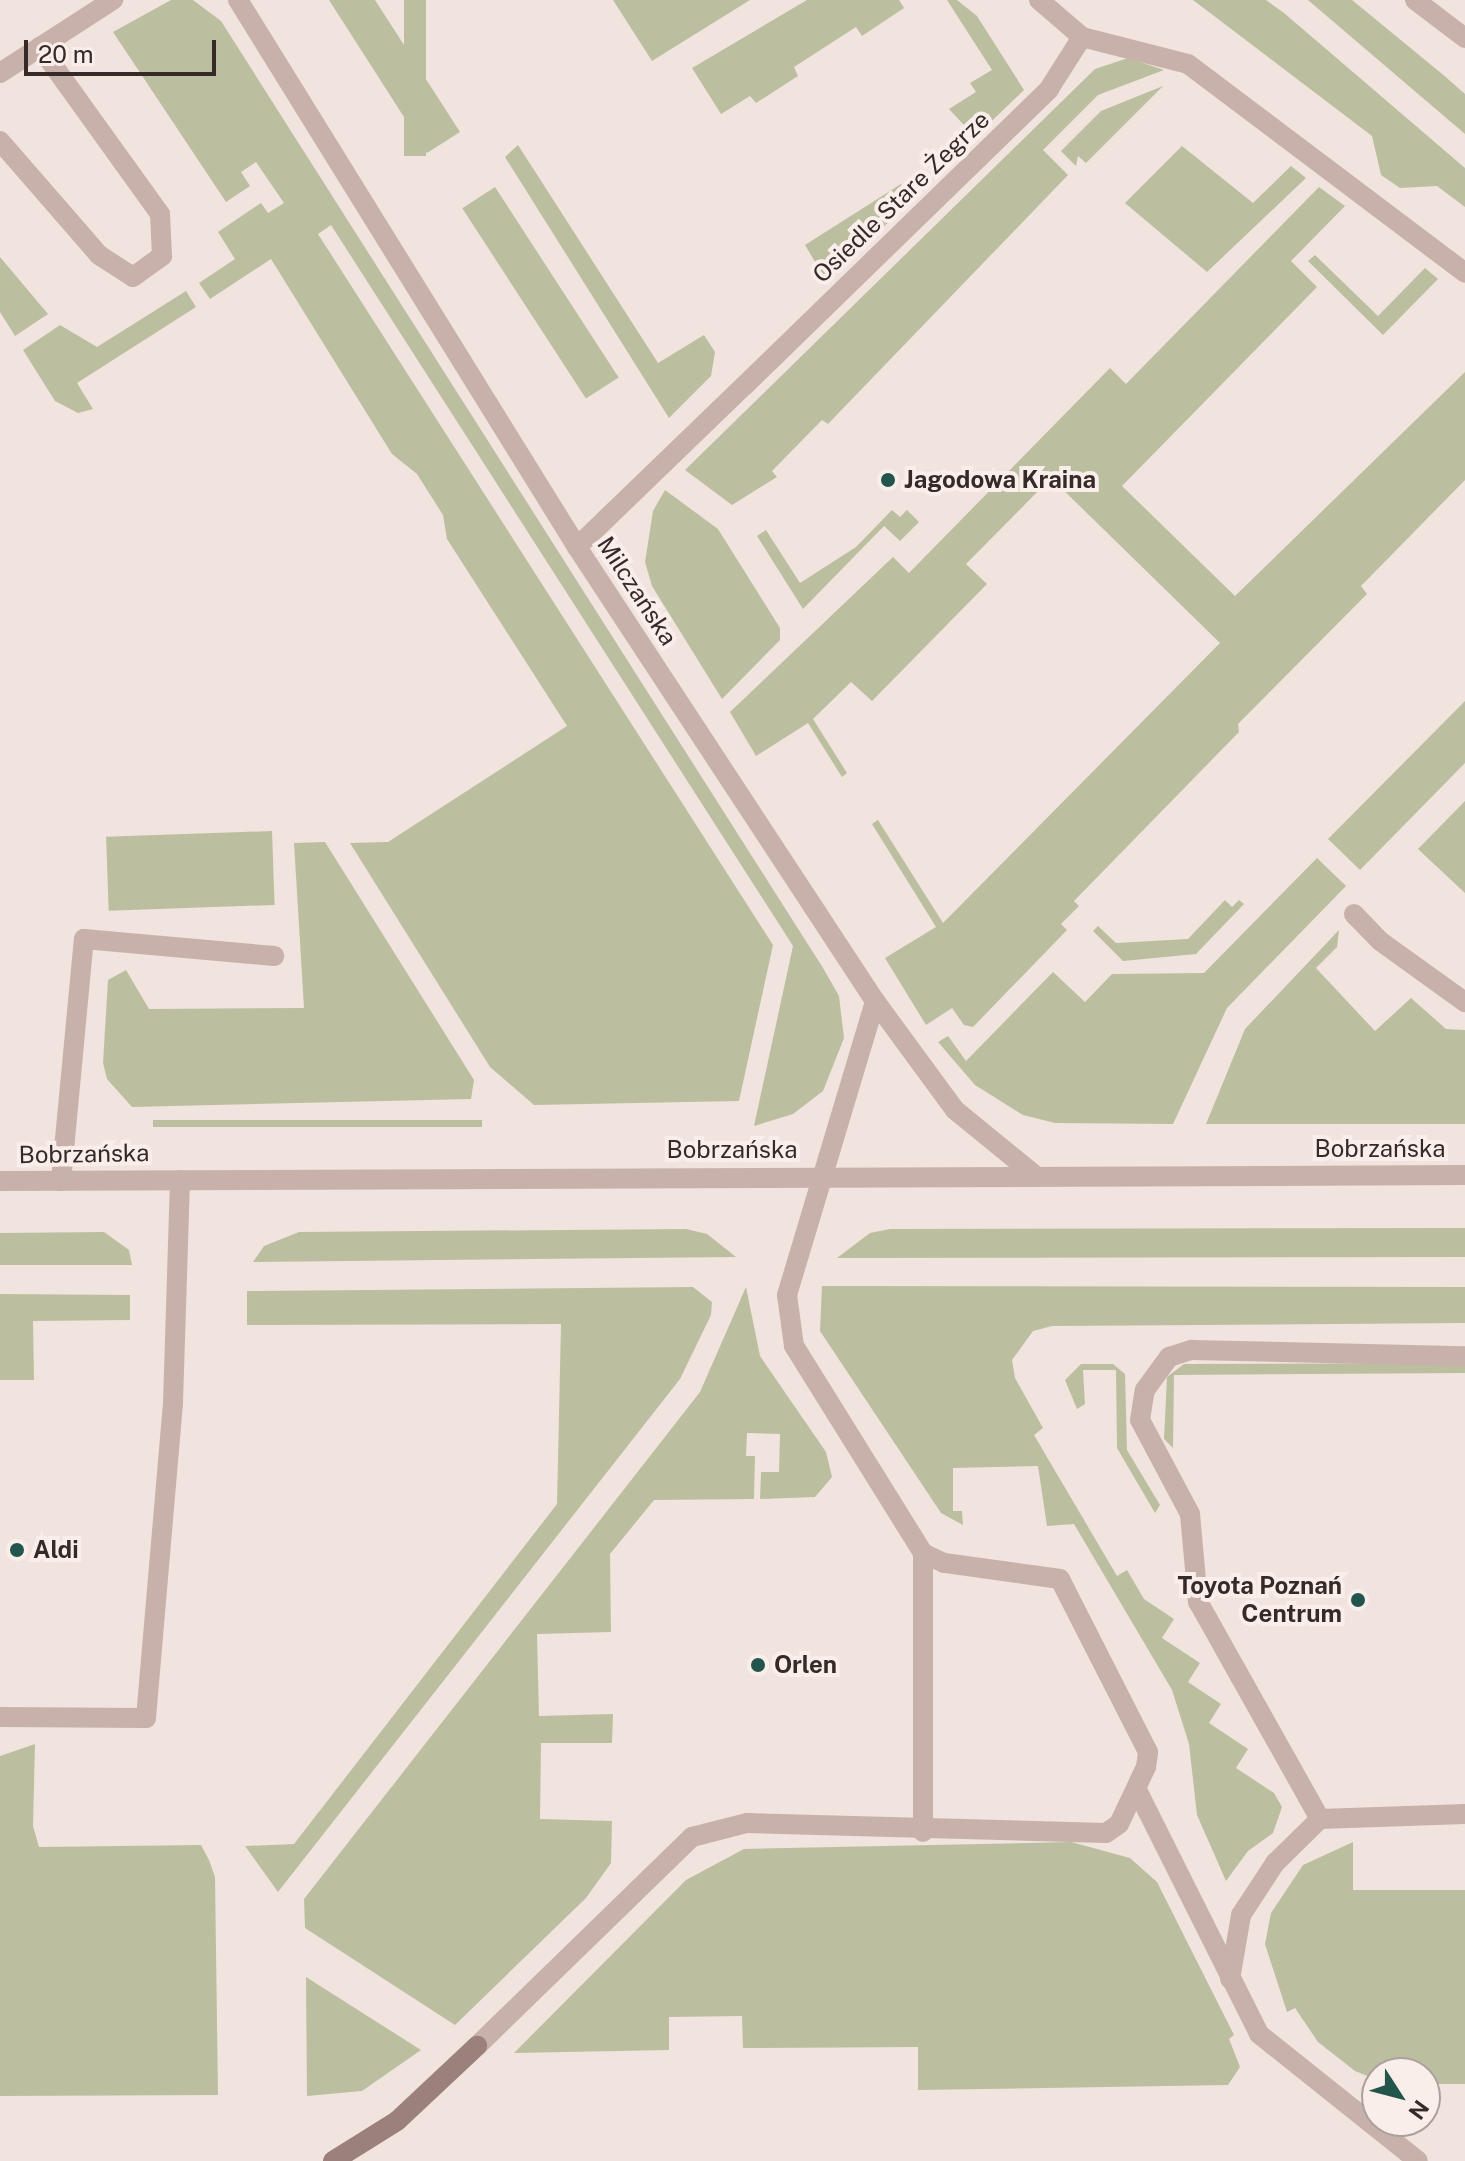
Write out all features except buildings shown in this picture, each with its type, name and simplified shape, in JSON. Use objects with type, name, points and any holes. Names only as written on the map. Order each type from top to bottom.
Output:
[{"type":"main road","points":[[333,2161],[397,2121],[477,2046]]},
{"type":"street","points":[[0,73],[113,0]]},
{"type":"street","name":"Milczańska","points":[[238,0],[577,547],[875,1001],[955,1110],[1036,1176]]},
{"type":"street","points":[[1039,0],[1082,37],[1188,64],[1465,273]]},
{"type":"street","points":[[1415,0],[1465,38]]},
{"type":"street","name":"Osiedle Stare Żegrze","points":[[577,547],[1049,89],[1082,37]]},
{"type":"street","points":[[0,141],[99,255],[133,277],[162,256],[160,214],[40,47]]},
{"type":"street","points":[[1354,914],[1380,941],[1465,1002]]},
{"type":"street","points":[[61,1181],[84,939],[274,956]]},
{"type":"street","points":[[875,1001],[820,1176],[787,1295],[794,1346],[923,1553],[923,1832]]},
{"type":"street","name":"Bobrzańska","points":[[0,1181],[1465,1175]]},
{"type":"street","points":[[0,1717],[146,1718],[173,1403],[180,1180]]},
{"type":"street","points":[[1320,1819],[1198,1602],[1190,1514],[1140,1420],[1145,1390],[1169,1357],[1191,1350],[1465,1356]]},
{"type":"street","points":[[477,2046],[692,1837],[747,1823],[923,1832],[1106,1833],[1119,1824],[1137,1790],[1148,1752],[1060,1579],[944,1563],[923,1553]]},
{"type":"street","points":[[1137,1790],[1230,1979],[1265,2041],[1418,2161]]},
{"type":"street","points":[[1230,1979],[1241,1915],[1275,1863],[1320,1819],[1465,1814]]},
{"type":"green space","points":[[171,0],[193,0],[221,21],[839,996],[844,1038],[823,1091],[793,1114],[754,1126],[793,946],[331,225],[318,234],[773,945],[739,1101],[534,1105],[490,1067],[350,843],[388,842],[567,726],[447,539],[443,515],[417,474],[392,454],[271,259],[210,299],[199,283],[235,259],[218,232],[261,203],[268,213],[284,203],[256,162],[241,172],[250,186],[226,202],[113,32]]},
{"type":"green space","points":[[329,0],[375,0],[460,132],[427,153]]},
{"type":"green space","points":[[404,0],[426,0],[426,156],[404,156]]},
{"type":"green space","points":[[613,0],[750,0],[652,61]]},
{"type":"green space","points":[[807,0],[899,0],[904,8],[862,36],[856,27],[794,67],[798,76],[756,103],[750,96],[721,114],[692,68]]},
{"type":"green space","points":[[947,0],[957,0],[977,16],[1024,90],[975,137],[949,109],[976,92],[970,83],[992,70]]},
{"type":"green space","points":[[1193,0],[1266,0],[1284,13],[1465,168],[1465,207],[1437,186],[1400,188],[1381,175],[1372,136]]},
{"type":"green space","points":[[1308,0],[1352,0],[1441,73],[1465,94],[1465,134]]},
{"type":"green space","points":[[1128,58],[1164,70],[1098,95],[1043,150],[1068,175],[828,424],[822,420],[772,471],[777,477],[732,505],[685,470],[1095,69]]},
{"type":"green space","points":[[1163,86],[1086,163],[1078,156],[1076,166],[1061,151],[1101,111]]},
{"type":"green space","points":[[518,145],[658,363],[704,335],[715,352],[711,376],[669,418],[505,157]]},
{"type":"green space","points":[[1182,146],[1253,203],[1291,166],[1306,178],[1207,272],[1125,203]]},
{"type":"green space","points":[[901,184],[915,196],[827,282],[805,245]]},
{"type":"green space","points":[[495,187],[619,377],[586,399],[462,208]]},
{"type":"green space","points":[[1319,187],[1345,206],[1291,261],[1317,287],[1122,486],[1235,596],[1465,372],[1465,480],[1361,586],[1367,594],[1238,724],[1239,732],[1074,901],[1079,906],[1061,924],[1067,930],[973,1027],[964,1025],[952,1008],[926,1025],[885,958],[936,927],[872,824],[878,820],[943,923],[1220,643],[1051,478],[966,564],[987,584],[872,701],[851,682],[813,719],[847,773],[842,777],[808,723],[756,756],[730,712],[893,557],[909,573],[1110,368],[1126,384]]},
{"type":"green space","points":[[1315,255],[1378,316],[1425,268],[1438,279],[1383,335],[1308,261]]},
{"type":"green space","points":[[0,257],[48,314],[15,336],[0,312]]},
{"type":"green space","points":[[186,291],[196,307],[77,383],[93,409],[78,413],[55,401],[23,350],[60,325],[97,347]]},
{"type":"green space","points":[[665,490],[718,529],[780,628],[780,640],[722,699],[652,586],[645,562],[653,511]]},
{"type":"green space","points":[[892,510],[900,517],[907,510],[919,522],[900,541],[884,526],[803,609],[757,536],[766,530],[800,583],[856,547]]},
{"type":"green space","points":[[1465,701],[1465,763],[1360,870],[1328,839]]},
{"type":"green space","points":[[1465,801],[1465,893],[1418,849]]},
{"type":"green space","points":[[272,831],[275,905],[109,911],[106,837]]},
{"type":"green space","points":[[325,842],[474,1080],[471,1099],[132,1107],[107,1079],[103,1063],[108,980],[126,970],[149,1009],[304,1008],[294,843]]},
{"type":"green space","points":[[1317,858],[1346,886],[1227,1008],[1173,1124],[1055,1123],[1023,1115],[975,1085],[938,1042],[948,1036],[966,1061],[1053,972],[1085,1002],[1112,974],[1204,973]]},
{"type":"green space","points":[[1225,900],[1232,907],[1239,900],[1244,904],[1196,954],[1123,961],[1093,931],[1098,926],[1116,943],[1188,939]]},
{"type":"green space","points":[[1339,930],[1337,947],[1316,968],[1375,1031],[1411,998],[1446,1029],[1465,1030],[1465,1124],[1206,1124],[1245,1029]]},
{"type":"green space","points":[[153,1120],[482,1120],[482,1127],[153,1127]]},
{"type":"green space","points":[[1465,1228],[1465,1257],[837,1258],[870,1233],[890,1229]]},
{"type":"green space","points":[[686,1229],[707,1234],[736,1257],[253,1262],[264,1246],[299,1232]]},
{"type":"green space","points":[[104,1232],[129,1250],[132,1265],[0,1265],[0,1233]]},
{"type":"green space","points":[[822,1286],[1465,1287],[1465,1323],[1052,1326],[1033,1331],[1012,1360],[1015,1378],[1043,1428],[1034,1435],[1117,1576],[1127,1570],[1144,1599],[1174,1619],[1162,1638],[1200,1663],[1188,1682],[1221,1704],[1209,1723],[1248,1749],[1236,1768],[1274,1793],[1282,1807],[1273,1833],[1248,1851],[1226,1881],[1197,1815],[1189,1744],[1172,1690],[1074,1524],[1047,1526],[1038,1466],[953,1468],[953,1511],[962,1511],[963,1525],[941,1513],[820,1331]]},
{"type":"green space","points":[[693,1287],[712,1302],[711,1315],[680,1379],[278,1892],[245,1846],[294,1844],[557,1504],[561,1324],[247,1325],[247,1291]]},
{"type":"green space","points":[[746,1287],[760,1356],[826,1452],[832,1477],[815,1497],[760,1499],[761,1472],[779,1472],[780,1434],[747,1433],[746,1456],[755,1456],[754,1499],[654,1500],[610,1554],[611,1632],[537,1634],[539,1716],[613,1714],[612,1743],[541,1743],[540,1819],[612,1821],[611,1863],[586,1898],[455,2025],[305,1928],[304,1899],[700,1392]]},
{"type":"green space","points":[[0,1294],[130,1295],[130,1320],[33,1321],[34,1380],[0,1380]]},
{"type":"green space","points":[[1465,1363],[1465,1373],[1174,1375],[1173,1448],[1164,1439],[1167,1377],[1184,1364]]},
{"type":"green space","points":[[1081,1364],[1113,1364],[1125,1374],[1127,1450],[1160,1505],[1155,1513],[1117,1448],[1116,1370],[1083,1370],[1085,1404],[1077,1409],[1065,1380]]},
{"type":"green space","points":[[35,1744],[33,1826],[39,1847],[201,1845],[209,1860],[215,1877],[218,2095],[0,2096],[0,1756]]},
{"type":"green space","points":[[1071,1842],[1130,1858],[1157,1882],[1234,2035],[1229,2039],[1240,2067],[1228,2085],[918,2090],[918,2047],[743,2048],[742,2016],[669,2017],[669,2050],[514,2053],[686,1880],[744,1849]]},
{"type":"green space","points":[[1353,1842],[1353,1890],[1465,1890],[1465,2084],[1441,2084],[1441,2057],[1361,2057],[1361,2073],[1318,2042],[1295,2008],[1287,2012],[1265,1944],[1271,1913],[1303,1865]]},
{"type":"green space","points":[[306,1977],[421,2050],[362,2091],[307,2096]]},
{"type":"place","name":"Jagodowa Kraina","points":[[888,480]]},
{"type":"place","name":"Aldi","points":[[17,1550]]},
{"type":"place","name":"Toyota Poznań Centrum","points":[[1358,1600]]},
{"type":"place","name":"Orlen","points":[[758,1665]]}]
